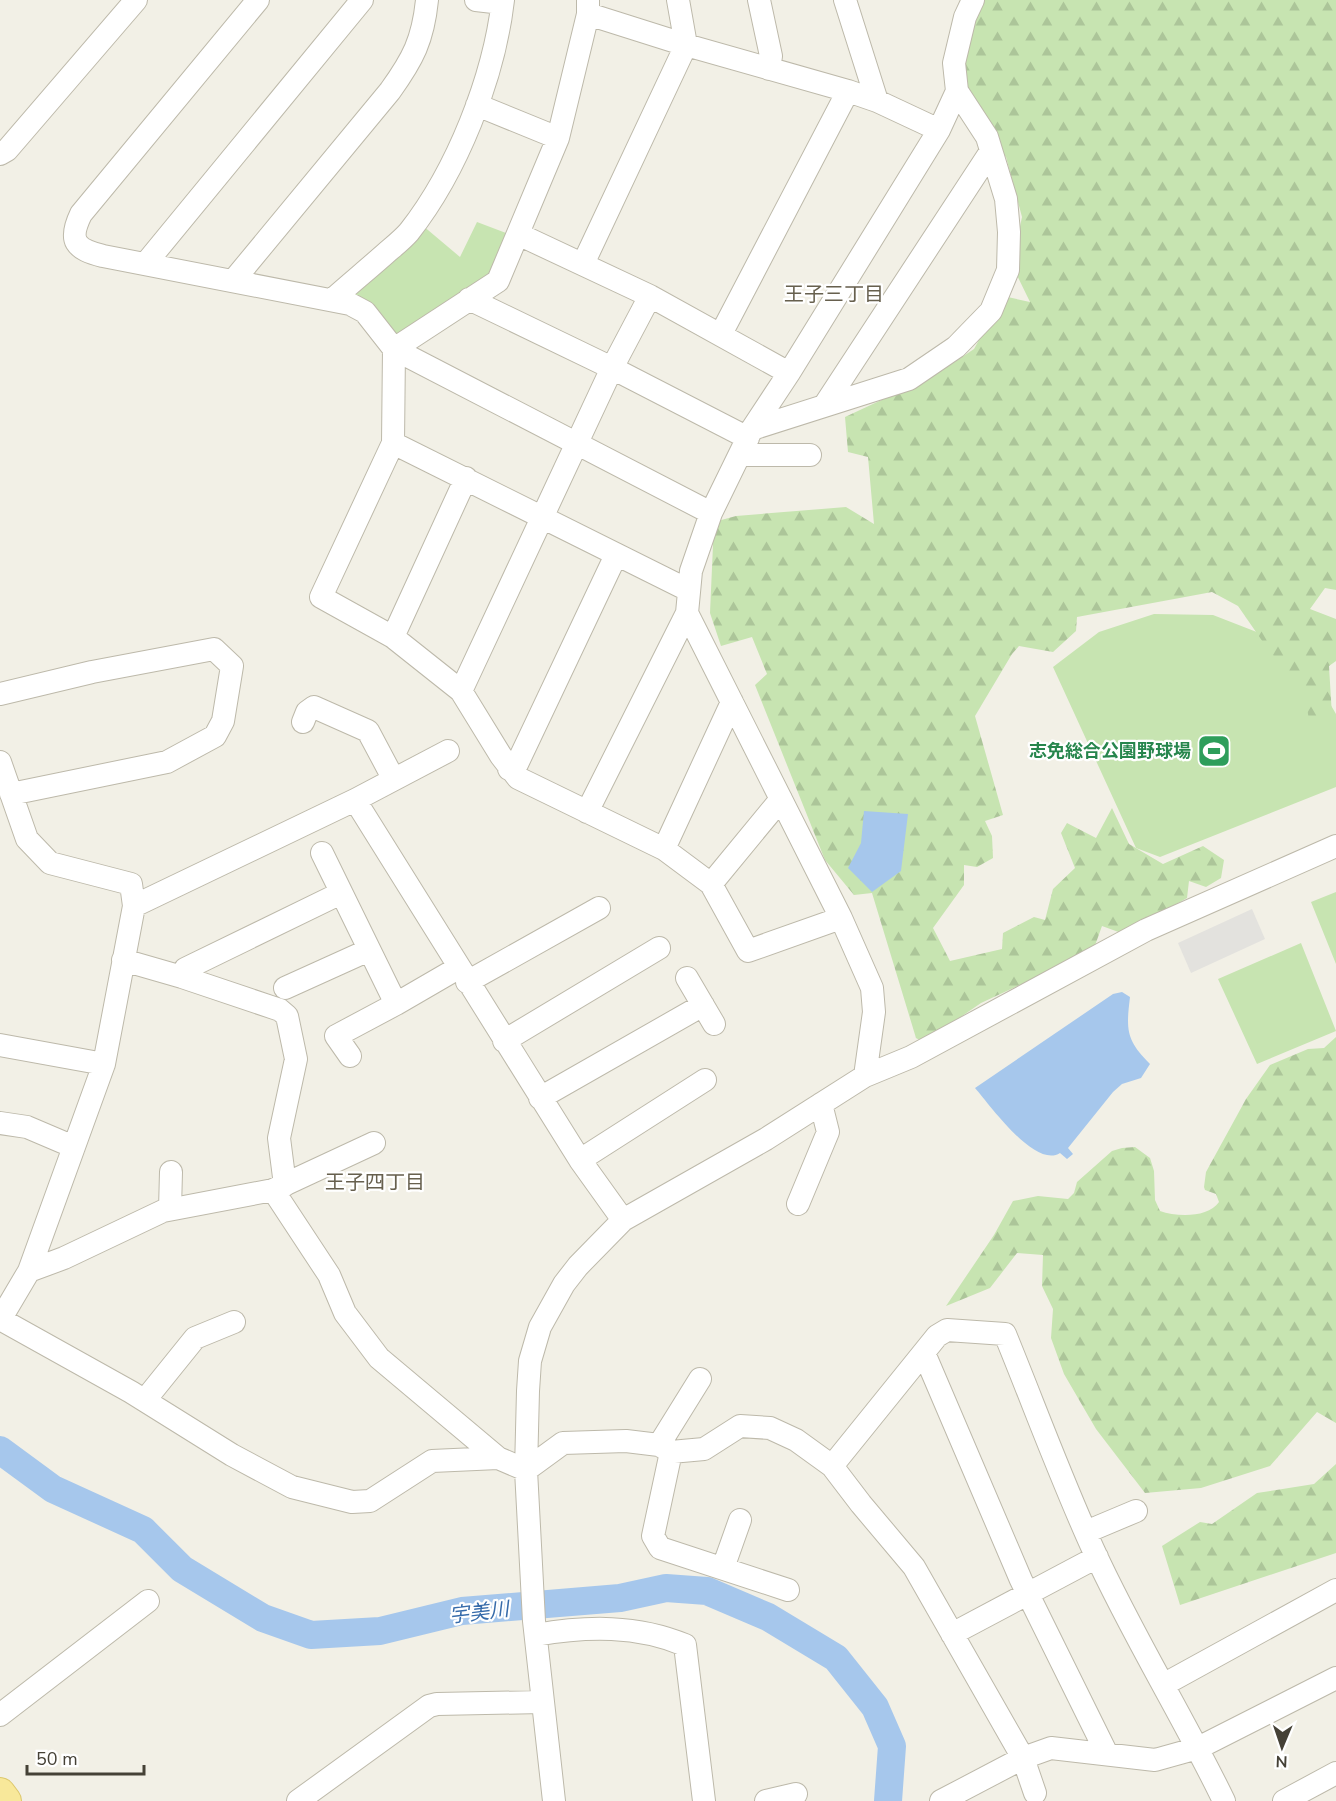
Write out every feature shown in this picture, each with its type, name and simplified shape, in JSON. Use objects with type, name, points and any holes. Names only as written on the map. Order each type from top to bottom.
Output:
[{"type":"main road","points":[[0,1793],[6,1801]]},
{"type":"street","points":[[0,154],[7,150],[136,0]]},
{"type":"street","points":[[258,0],[81,214],[74,228],[74,239],[80,247],[88,252],[350,304],[365,312],[394,349],[711,513]]},
{"type":"street","points":[[146,263],[362,0]]},
{"type":"street","points":[[233,281],[405,70],[418,46],[425,23],[427,0]]},
{"type":"street","points":[[333,299],[407,234],[434,197],[451,168],[477,105],[495,47],[502,2],[476,0]]},
{"type":"street","points":[[583,264],[686,45],[678,0]]},
{"type":"street","points":[[759,0],[771,56],[770,69]]},
{"type":"street","points":[[845,0],[877,101]]},
{"type":"street","points":[[747,440],[824,406],[909,379],[956,347],[991,311],[1008,270],[1010,232],[1006,199],[987,137],[957,91],[954,63],[965,17],[973,0]]},
{"type":"street","points":[[394,349],[498,281],[558,138],[588,7],[686,45],[877,101],[939,130]]},
{"type":"street","points":[[587,812],[687,613],[691,571],[711,513],[747,440],[939,130],[957,91]]},
{"type":"street","points":[[721,334],[848,92]]},
{"type":"street","points":[[477,105],[558,138]]},
{"type":"street","points":[[824,406],[991,151]]},
{"type":"street","points":[[518,234],[650,296],[789,373]]},
{"type":"street","points":[[461,691],[612,368],[650,296]]},
{"type":"street","points":[[469,299],[612,368],[747,440],[810,455]]},
{"type":"street","points":[[394,349],[393,443],[321,597],[393,638],[461,691],[509,769],[518,778],[664,849],[711,884],[748,951],[841,918]]},
{"type":"street","points":[[393,443],[688,590]]},
{"type":"street","points":[[393,638],[466,478]]},
{"type":"street","points":[[509,769],[517,764],[616,555]]},
{"type":"street","points":[[687,613],[841,918],[872,988],[874,1012],[865,1076]]},
{"type":"street","points":[[0,694],[92,672],[214,650],[232,666],[223,721],[215,736],[167,762],[11,794]]},
{"type":"street","points":[[664,849],[732,702]]},
{"type":"street","points":[[303,722],[307,712],[314,707],[368,731],[393,778]]},
{"type":"street","points":[[134,906],[355,800],[393,778],[448,752]]},
{"type":"street","points":[[0,762],[27,839],[50,863],[131,884],[134,906],[104,1064],[28,1271],[0,1319],[145,1400],[232,1455],[292,1487],[352,1502],[370,1501],[432,1461],[498,1458]]},
{"type":"street","points":[[711,884],[781,799]]},
{"type":"street","points":[[355,800],[540,1098],[580,1160],[623,1220]]},
{"type":"street","points":[[554,1801],[542,1702],[530,1560],[526,1470],[530,1362],[540,1327],[564,1284],[578,1266],[623,1220],[766,1139],[865,1076],[911,1056],[1146,930],[1336,846]]},
{"type":"street","points":[[322,853],[396,1004]]},
{"type":"street","points":[[182,977],[185,969],[341,893]]},
{"type":"street","points":[[350,1056],[336,1036],[396,1004],[463,975],[599,908]]},
{"type":"street","points":[[504,1041],[659,948]]},
{"type":"street","points":[[285,988],[369,950]]},
{"type":"street","points":[[123,960],[280,1010],[287,1016],[296,1059],[279,1138],[279,1187],[329,1275],[345,1313],[379,1358],[498,1458],[526,1470]]},
{"type":"street","points":[[540,1098],[709,1015],[687,978]]},
{"type":"street","points":[[0,1045],[104,1064]]},
{"type":"street","points":[[580,1160],[705,1080]]},
{"type":"street","points":[[798,1204],[828,1132],[821,1104]]},
{"type":"street","points":[[0,1124],[27,1127],[74,1147]]},
{"type":"street","points":[[28,1271],[64,1258],[163,1211],[279,1187],[374,1143]]},
{"type":"street","points":[[170,1209],[171,1172]]},
{"type":"street","points":[[145,1400],[195,1338],[234,1322]]},
{"type":"street","points":[[832,1466],[937,1336],[947,1330],[1005,1334],[1097,1557],[1224,1801]]},
{"type":"street","points":[[924,1353],[1028,1594],[1107,1754]]},
{"type":"street","points":[[700,1379],[665,1449],[653,1536],[660,1548],[788,1590]]},
{"type":"street","points":[[526,1470],[563,1443],[626,1441],[665,1449],[704,1449],[740,1425],[770,1428],[796,1440],[832,1466],[914,1567],[1023,1758],[1035,1793]]},
{"type":"street","points":[[1086,1532],[1136,1511]]},
{"type":"street","points":[[723,1568],[740,1520]]},
{"type":"street","points":[[952,1634],[1097,1557]]},
{"type":"street","points":[[1163,1685],[1336,1590]]},
{"type":"street","points":[[0,1715],[148,1601]]},
{"type":"street","points":[[535,1628],[591,1627],[639,1631],[662,1635],[685,1645],[704,1801]]},
{"type":"street","points":[[941,1801],[1023,1758],[1051,1748],[1155,1760],[1198,1748],[1336,1678]]},
{"type":"street","points":[[298,1801],[429,1706],[542,1702]]},
{"type":"street","points":[[1284,1801],[1336,1773]]},
{"type":"street","points":[[766,1801],[796,1794]]},
{"type":"green space","points":[[980,0],[1336,0],[1336,590],[1325,588],[1310,609],[1336,619],[1336,661],[1329,666],[1332,716],[1309,720],[1304,690],[1265,645],[1238,606],[1212,592],[1077,617],[1076,631],[1053,652],[1019,646],[975,716],[1003,815],[985,821],[992,836],[993,858],[977,867],[964,865],[964,885],[933,928],[950,961],[1002,949],[1003,933],[1034,917],[1045,920],[1053,889],[1075,868],[1061,833],[1067,823],[1096,838],[1112,808],[1129,844],[1163,864],[1203,846],[1224,860],[1221,878],[1206,887],[1189,881],[1187,898],[1124,934],[1102,926],[1093,951],[981,1003],[949,1025],[937,1050],[916,1038],[872,893],[854,895],[825,860],[755,685],[767,674],[752,637],[721,646],[710,613],[714,522],[736,516],[846,507],[874,524],[868,457],[848,452],[845,417],[935,375],[974,349],[1003,296],[1030,302],[1012,265],[1022,217],[1006,157],[967,121],[960,58]]},
{"type":"green space","points":[[477,222],[506,233],[492,272],[395,343],[349,296],[422,225],[460,257]]},
{"type":"green space","name":"志免総合公園野球場","points":[[1154,614],[1213,615],[1267,636],[1312,673],[1336,714],[1336,787],[1160,857],[1136,848],[1053,667],[1099,632]]},
{"type":"green space","points":[[1336,892],[1336,964],[1311,902]]},
{"type":"green space","points":[[1301,943],[1336,1031],[1257,1064],[1218,979]]},
{"type":"green space","points":[[1336,1037],[1336,1423],[1317,1412],[1270,1466],[1201,1488],[1145,1493],[1096,1429],[1064,1374],[1051,1338],[1053,1309],[1042,1286],[1043,1255],[1017,1253],[990,1288],[946,1306],[994,1235],[1013,1201],[1038,1196],[1068,1199],[1074,1193],[1077,1182],[1112,1151],[1135,1147],[1150,1158],[1154,1171],[1155,1200],[1160,1211],[1192,1215],[1214,1207],[1219,1202],[1216,1194],[1205,1190],[1206,1172],[1246,1099],[1270,1065],[1308,1049],[1324,1048]]},
{"type":"green space","points":[[1336,1464],[1336,1553],[1180,1605],[1162,1546],[1200,1522],[1212,1524],[1257,1493],[1314,1484]]},
{"type":"shaded area","points":[[1252,909],[1265,939],[1191,973],[1178,943]]},
{"type":"water","points":[[864,811],[908,814],[901,871],[872,892],[848,868],[861,843]]},
{"type":"water","points":[[1122,992],[1130,997],[1128,1026],[1132,1041],[1150,1064],[1141,1078],[1122,1084],[1113,1092],[1068,1148],[1073,1154],[1067,1159],[1060,1153],[1050,1155],[1038,1152],[1014,1133],[975,1088],[1113,994]]},
{"type":"waterway","name":"宇美川","points":[[0,1450],[53,1489],[143,1530],[182,1569],[263,1618],[311,1635],[380,1631],[462,1611],[620,1598],[666,1588],[707,1591],[768,1617],[836,1658],[875,1707],[892,1746],[888,1801]]},
{"type":"place","name":"志免総合公園野球場","points":[[1214,751]]},
{"type":"district","name":"王子三丁目","points":[[834,294]]},
{"type":"district","name":"王子四丁目","points":[[375,1182]]}]
